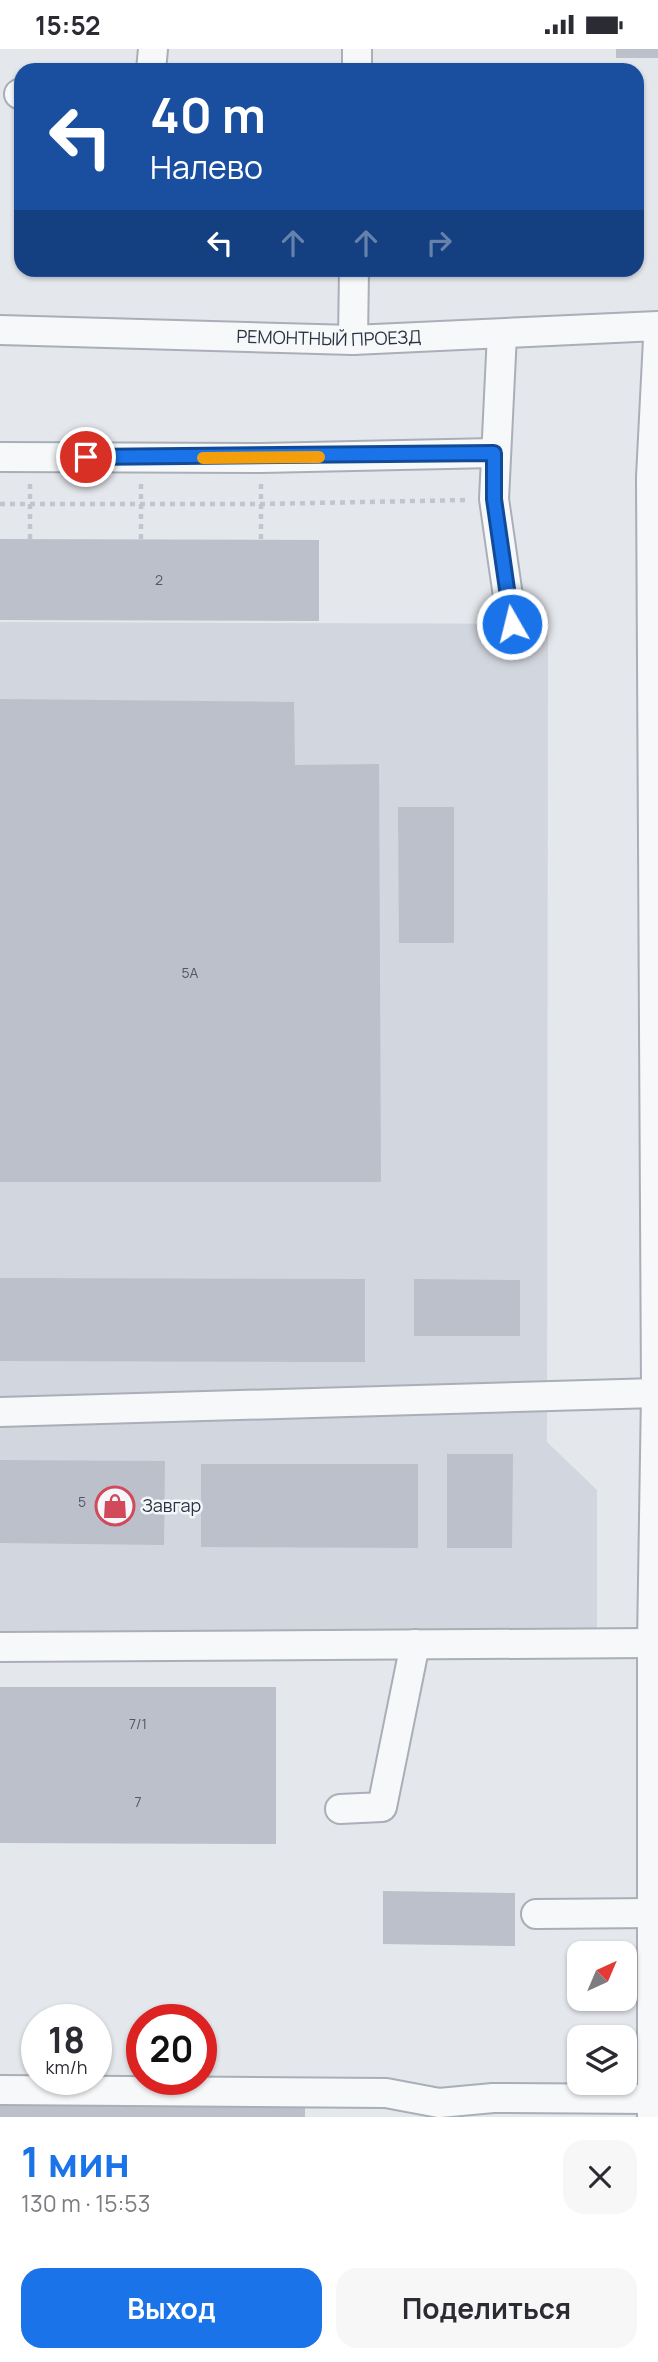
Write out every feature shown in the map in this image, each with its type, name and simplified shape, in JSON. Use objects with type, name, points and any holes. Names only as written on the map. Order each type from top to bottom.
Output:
[{"type":"street","points":[[353,340],[354,277]]},
{"type":"street","name":"РЕМОНТНЫЙ ПРОЕЗД","points":[[0,330],[353,340],[658,326]]},
{"type":"street","points":[[502,334],[494,453],[494,499],[512,624]]},
{"type":"street","points":[[0,2090],[386,2093],[439,2110],[652,2108],[652,1643],[657,1309],[651,477],[658,339]]},
{"type":"street","points":[[0,457],[261,458],[494,453]]},
{"type":"street","points":[[0,1412],[656,1393]]},
{"type":"street","points":[[1,1647],[652,1643]]},
{"type":"street","points":[[340,1809],[382,1807],[415,1644]]},
{"type":"street","points":[[536,1915],[652,1913]]},
{"type":"path","points":[[30,457],[30,539]]},
{"type":"path","points":[[141,458],[141,539]]},
{"type":"path","points":[[261,458],[261,539]]},
{"type":"path","points":[[0,504],[261,504],[494,499]]},
{"type":"shaded area","points":[[0,622],[548,624],[547,1442],[597,1490],[597,1633],[0,1631]]},
{"type":"building","points":[[616,49],[658,49],[658,58],[616,58]]},
{"type":"building","points":[[0,539],[319,540],[319,621],[0,620]]},
{"type":"building","points":[[0,699],[294,702],[295,765],[379,764],[381,1182],[0,1182]]},
{"type":"building","points":[[398,807],[454,807],[454,943],[399,943]]},
{"type":"building","points":[[0,1278],[365,1279],[365,1362],[0,1361]]},
{"type":"building","points":[[414,1279],[520,1280],[520,1336],[414,1336]]},
{"type":"building","points":[[447,1454],[513,1454],[512,1548],[447,1548]]},
{"type":"building","points":[[0,1460],[165,1461],[164,1545],[0,1543]]},
{"type":"building","points":[[201,1464],[418,1464],[418,1548],[201,1547]]},
{"type":"building","points":[[0,1687],[276,1687],[276,1844],[0,1843]]},
{"type":"building","points":[[383,1891],[515,1893],[515,1946],[383,1944]]},
{"type":"building","points":[[305,2103],[305,2117],[0,2117],[0,2104]]},
{"type":"slow traffic","points":[[203,458],[319,457]]},
{"type":"place","name":"Завгар","points":[[115,1506]]},
{"type":"route","points":[[86,457],[261,458],[494,453],[494,499],[512,624]]}]
